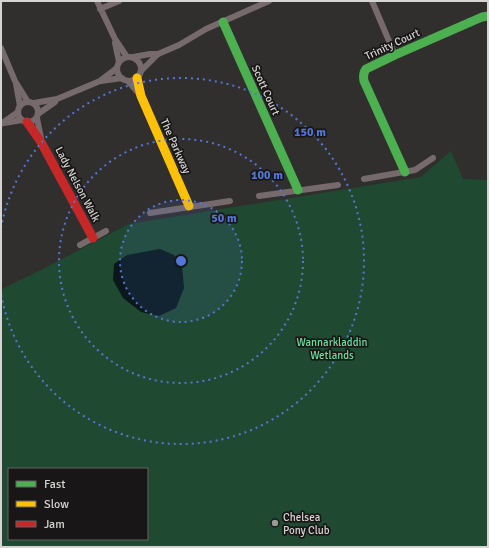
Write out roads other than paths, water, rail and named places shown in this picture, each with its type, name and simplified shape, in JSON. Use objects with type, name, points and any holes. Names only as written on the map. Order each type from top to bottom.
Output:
[{"type":"street","name":"The Parkway","points":[[97,1],[114,39],[118,72],[132,77],[189,206]]},
{"type":"street","points":[[100,9],[119,1]]},
{"type":"street","points":[[2,124],[19,109],[22,104],[58,99],[100,81],[132,77],[158,54],[179,45],[206,29],[269,1]]},
{"type":"street","points":[[372,1],[395,55]]},
{"type":"street","name":"Trinity Court","points":[[405,172],[364,81],[363,74],[366,69],[395,55],[488,16]]},
{"type":"street","name":"Scott Court","points":[[223,22],[298,190]]},
{"type":"street","name":"The Parkway","points":[[114,39],[130,57],[140,65],[132,77]]},
{"type":"street","points":[[1,48],[15,81],[31,102],[38,108],[38,116]]},
{"type":"street","points":[[100,81],[118,65],[121,59],[158,54]]},
{"type":"street","points":[[15,81],[19,109],[18,115],[24,121]]},
{"type":"street","points":[[2,124],[34,121],[58,99]]},
{"type":"street","name":"Lady Nelson Walk","points":[[38,116],[41,142]]},
{"type":"street","name":"Lady Nelson Walk","points":[[24,121],[41,142],[93,238]]},
{"type":"street","points":[[364,179],[418,169],[433,158]]},
{"type":"street","points":[[259,196],[338,185]]},
{"type":"street","points":[[150,213],[230,201]]},
{"type":"street","name":"Lady Nelson Walk","points":[[80,245],[106,231]]},
{"type":"place","name":"Chelsea Pony Club","points":[[275,523]]},
{"type":"park label","name":"Wannarkladdin Wetlands","points":[[332,348]]}]
